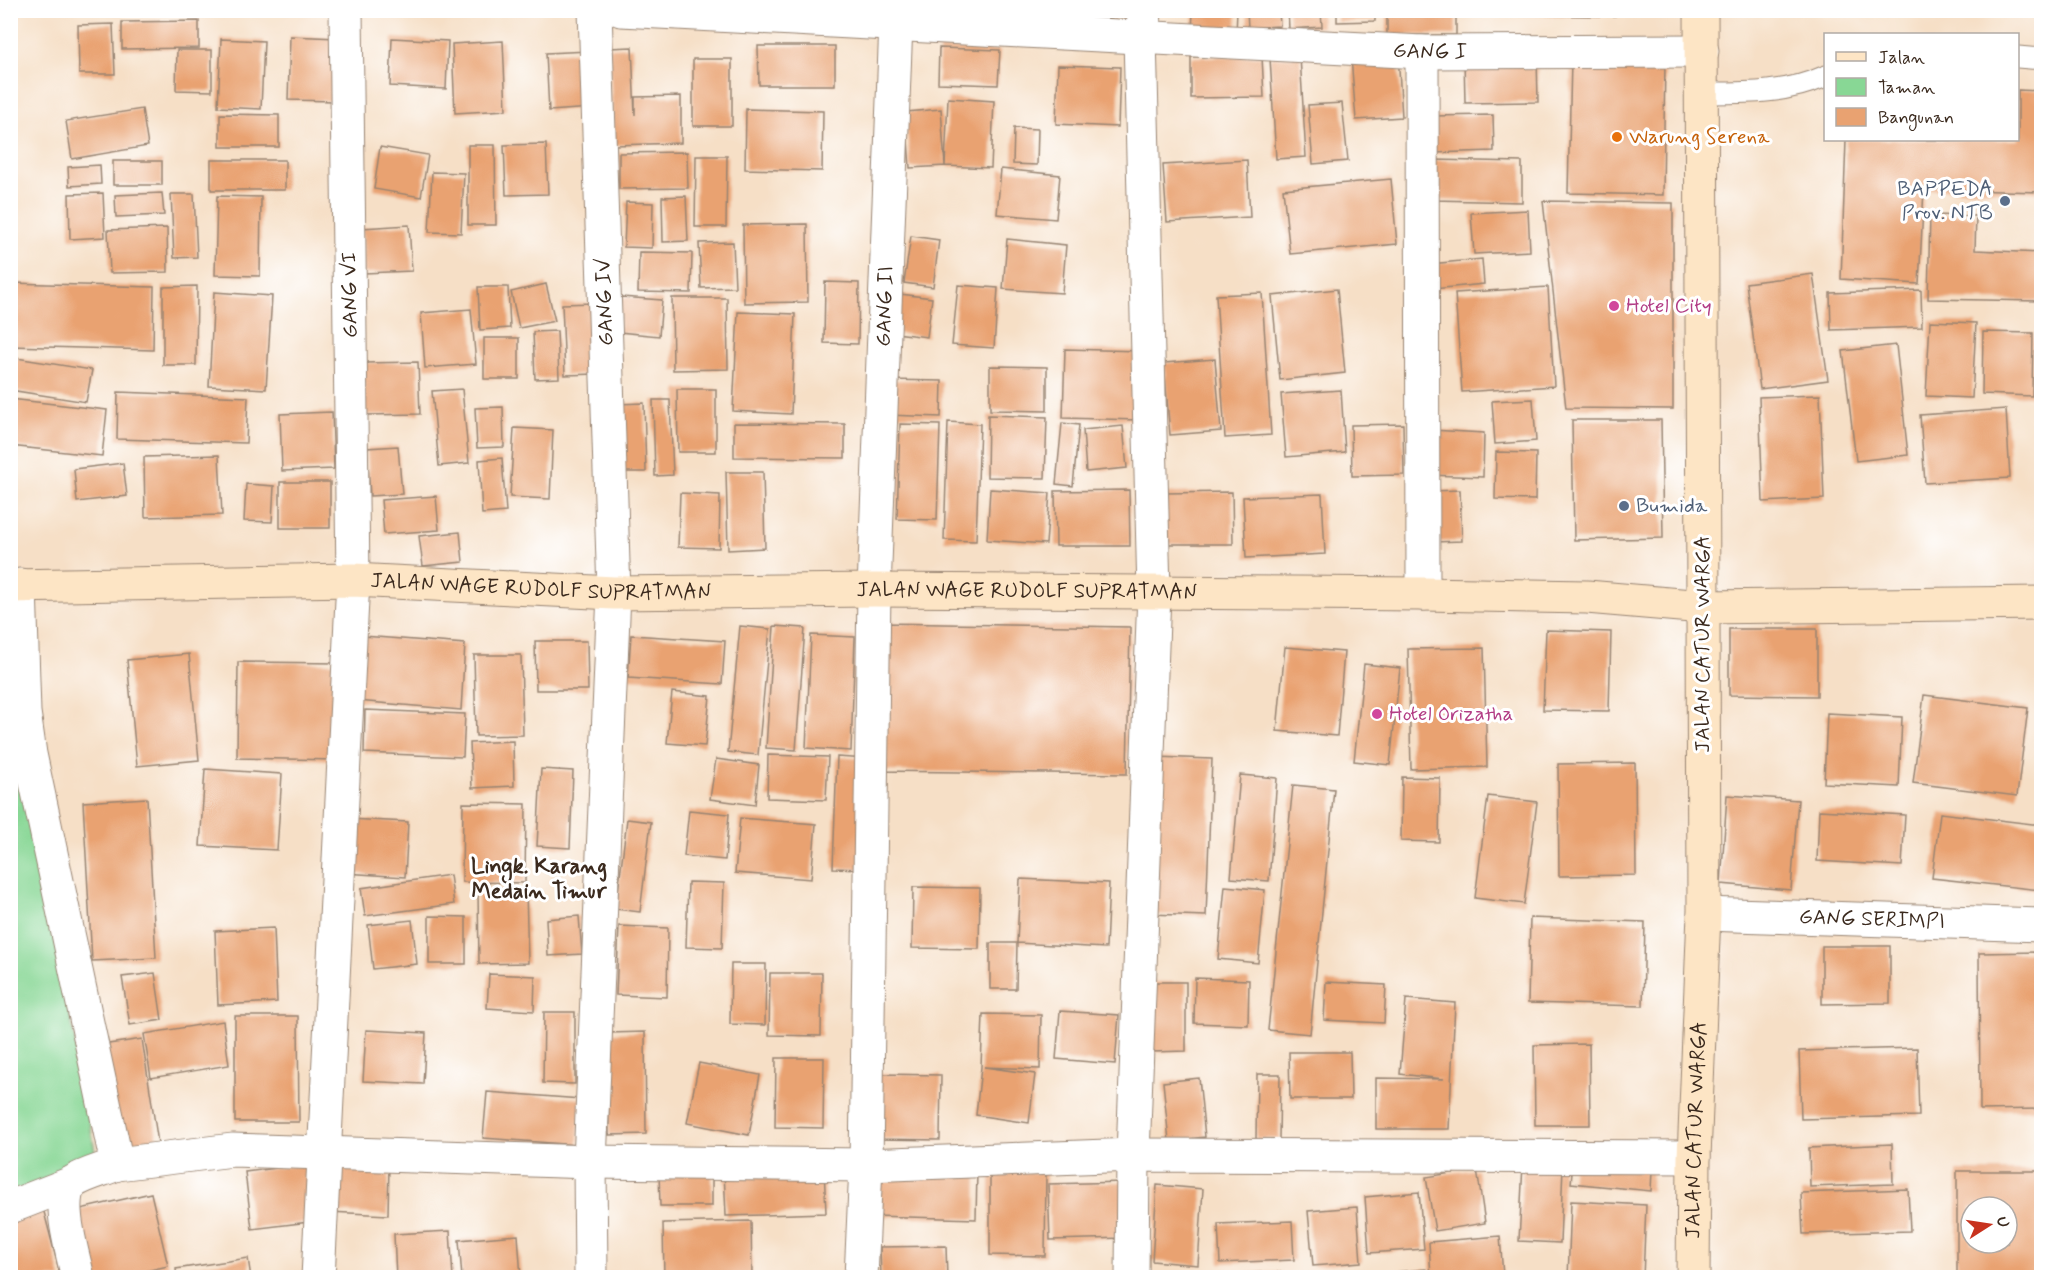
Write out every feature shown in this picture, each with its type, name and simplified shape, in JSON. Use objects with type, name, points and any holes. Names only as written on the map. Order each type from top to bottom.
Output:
[{"type":"street","name":"GANG VI","points":[[318,1278],[353,580],[346,10]]},
{"type":"street","name":"GANG IV","points":[[591,1278],[590,1162],[614,593],[595,10]]},
{"type":"street","name":"GANG I","points":[[621,10],[896,23],[1148,28],[1422,51],[1702,51]]},
{"type":"street","name":"JALAN CATUR WARGA","points":[[1693,1278],[1694,1157],[1704,914],[1701,10]]},
{"type":"street","name":"GANG II","points":[[861,1278],[866,1165],[874,590],[896,23]]},
{"type":"street","points":[[1132,1278],[1133,1155],[1155,593],[1148,28]]},
{"type":"street","points":[[1422,51],[1423,594]]},
{"type":"street","name":"JALAN WAGE RUDOLF SUPRATMAN","points":[[15,585],[353,580],[614,593],[874,590],[1423,594],[1587,597],[1703,607],[2042,603]]},
{"type":"street","points":[[15,585],[24,712],[30,754],[117,1164]]},
{"type":"street","name":"GANG SERIMPI","points":[[1704,914],[2042,925]]},
{"type":"street","points":[[10,1207],[117,1164],[233,1150],[590,1162],[866,1165],[1133,1155],[1694,1157]]},
{"type":"street","points":[[72,1183],[65,1196],[65,1215],[78,1278]]},
{"type":"lane","points":[[2019,57],[2042,59]]},
{"type":"lane","points":[[1703,93],[1767,93],[1802,87],[1824,77]]},
{"type":"green space","points":[[10,685],[97,1162],[10,1200]]},
{"type":"building","points":[[1092,10],[1124,10],[1123,17]]},
{"type":"building","points":[[1193,10],[1237,10],[1236,35],[1192,33]]},
{"type":"building","points":[[1247,10],[1279,10],[1280,26],[1248,28]]},
{"type":"building","points":[[1288,10],[1321,10],[1322,27],[1289,29]]},
{"type":"building","points":[[1337,10],[1375,10],[1375,21],[1337,22]]},
{"type":"building","points":[[1387,10],[1456,10],[1456,35],[1387,35]]},
{"type":"building","points":[[1519,10],[1615,10],[1615,16],[1519,15]]},
{"type":"building","points":[[199,21],[199,48],[122,49],[122,22]]},
{"type":"building","points":[[113,24],[115,74],[79,74],[78,25]]},
{"type":"building","points":[[290,36],[337,38],[336,101],[288,100]]},
{"type":"building","points":[[392,38],[448,41],[446,89],[390,86]]},
{"type":"building","points":[[221,39],[264,41],[261,109],[218,107]]},
{"type":"building","points":[[503,41],[506,110],[455,113],[452,44]]},
{"type":"building","points":[[758,46],[835,46],[835,85],[759,85]]},
{"type":"building","points":[[632,47],[635,115],[635,97],[681,96],[681,143],[614,145],[609,48]]},
{"type":"building","points":[[939,48],[1000,50],[998,85],[938,83]]},
{"type":"building","points":[[177,50],[212,50],[212,91],[176,90]]},
{"type":"building","points":[[589,51],[592,108],[549,111],[546,53]]},
{"type":"building","points":[[1398,53],[1402,117],[1356,120],[1351,57]]},
{"type":"building","points":[[1262,56],[1264,97],[1191,98],[1191,57]]},
{"type":"building","points":[[1300,56],[1306,157],[1276,159],[1270,58]]},
{"type":"building","points":[[1537,57],[1538,102],[1465,103],[1464,58]]},
{"type":"building","points":[[693,59],[732,59],[732,126],[693,126]]},
{"type":"building","points":[[1571,60],[1665,62],[1663,195],[1568,193]]},
{"type":"building","points":[[1058,65],[1120,67],[1118,127],[1056,124]]},
{"type":"building","points":[[2019,90],[2042,91],[2042,192],[1924,189],[1919,284],[1841,279],[1846,141],[2019,141]]},
{"type":"building","points":[[948,98],[994,101],[991,168],[945,166]]},
{"type":"building","points":[[1342,103],[1348,161],[1313,164],[1308,105]]},
{"type":"building","points":[[142,109],[148,146],[72,159],[66,121]]},
{"type":"building","points":[[746,109],[823,111],[822,171],[745,169]]},
{"type":"building","points":[[941,109],[945,166],[910,168],[906,112]]},
{"type":"building","points":[[220,114],[279,115],[279,147],[220,147]]},
{"type":"building","points":[[1493,115],[1494,151],[1432,153],[1431,116]]},
{"type":"building","points":[[1014,128],[1038,129],[1037,165],[1013,164]]},
{"type":"building","points":[[546,144],[548,194],[506,195],[504,145]]},
{"type":"building","points":[[468,145],[495,145],[496,225],[468,225]]},
{"type":"building","points":[[380,147],[428,155],[421,197],[374,189]]},
{"type":"building","points":[[687,152],[688,188],[619,189],[619,153]]},
{"type":"building","points":[[696,156],[727,156],[726,227],[695,227]]},
{"type":"building","points":[[211,160],[285,160],[285,190],[211,190]]},
{"type":"building","points":[[1247,160],[1250,217],[1167,222],[1163,165]]},
{"type":"building","points":[[1434,160],[1522,162],[1522,202],[1433,200]]},
{"type":"building","points":[[113,161],[162,161],[162,185],[113,185]]},
{"type":"building","points":[[100,165],[101,184],[69,186],[68,167]]},
{"type":"building","points":[[1001,169],[1060,175],[1056,219],[997,214]]},
{"type":"building","points":[[432,172],[464,173],[461,233],[429,232]]},
{"type":"building","points":[[1391,179],[1397,244],[1290,254],[1283,189]]},
{"type":"building","points":[[103,193],[105,237],[70,239],[69,194]]},
{"type":"building","points":[[162,193],[164,215],[116,217],[115,195]]},
{"type":"building","points":[[171,194],[194,194],[197,257],[174,258]]},
{"type":"building","points":[[217,196],[261,197],[260,276],[215,275]]},
{"type":"building","points":[[686,196],[688,241],[663,242],[662,197]]},
{"type":"building","name":"Hotel City","points":[[1543,201],[1673,203],[1673,409],[1566,408]]},
{"type":"building","points":[[626,202],[653,203],[652,248],[624,247]]},
{"type":"building","points":[[1528,210],[1530,251],[1474,254],[1471,213]]},
{"type":"building","points":[[1930,215],[1976,216],[1975,250],[2042,253],[2042,301],[1928,299]]},
{"type":"building","points":[[807,224],[808,302],[744,303],[743,225]]},
{"type":"building","points":[[409,225],[412,271],[364,273],[362,228]]},
{"type":"building","points":[[167,228],[168,272],[110,273],[108,230]]},
{"type":"building","points":[[911,236],[939,240],[933,287],[904,283]]},
{"type":"building","points":[[1007,239],[1066,245],[1062,293],[1003,289]]},
{"type":"building","points":[[733,242],[735,287],[701,288],[699,243]]},
{"type":"building","points":[[639,252],[692,253],[691,293],[638,292]]},
{"type":"building","points":[[1482,259],[1484,284],[1433,289],[1430,264]]},
{"type":"building","points":[[1813,274],[1828,380],[1760,389],[1746,283]]},
{"type":"building","points":[[825,282],[859,283],[858,344],[824,343]]},
{"type":"building","points":[[10,283],[154,287],[153,350],[10,346]]},
{"type":"building","points":[[546,284],[555,321],[519,328],[511,292]]},
{"type":"building","points":[[958,285],[998,288],[994,348],[952,345]]},
{"type":"building","points":[[197,286],[196,365],[163,365],[163,287]]},
{"type":"building","points":[[478,287],[508,287],[510,328],[480,330]]},
{"type":"building","points":[[1548,287],[1554,386],[1462,392],[1455,293]]},
{"type":"building","points":[[1337,289],[1345,373],[1280,380],[1272,296]]},
{"type":"building","points":[[1921,290],[1922,327],[1831,330],[1830,293]]},
{"type":"building","points":[[214,292],[272,296],[266,389],[209,386]]},
{"type":"building","points":[[1262,293],[1271,435],[1225,438],[1216,295]]},
{"type":"building","points":[[900,294],[932,298],[927,337],[896,333]]},
{"type":"building","points":[[621,297],[662,300],[659,336],[619,332]]},
{"type":"building","points":[[672,298],[727,298],[728,369],[673,370]]},
{"type":"building","points":[[594,303],[597,374],[565,375],[562,304]]},
{"type":"building","points":[[471,309],[476,364],[425,368],[421,313]]},
{"type":"building","points":[[738,312],[795,314],[791,414],[733,411]]},
{"type":"building","points":[[1930,321],[1976,323],[1972,398],[1926,396]]},
{"type":"building","points":[[557,331],[559,378],[535,379],[533,332]]},
{"type":"building","points":[[1983,332],[2033,333],[2032,396],[1982,394]]},
{"type":"building","points":[[484,338],[519,338],[519,379],[484,379]]},
{"type":"building","points":[[1896,345],[1908,455],[1856,461],[1843,351]]},
{"type":"building","points":[[1065,349],[1140,351],[1139,420],[1063,418]]},
{"type":"building","points":[[10,357],[92,370],[86,402],[10,390]]},
{"type":"building","points":[[1215,359],[1221,431],[1170,435],[1164,363]]},
{"type":"building","points":[[418,362],[420,414],[365,415],[363,363]]},
{"type":"building","points":[[990,366],[1047,367],[1047,411],[990,410]]},
{"type":"building","points":[[887,380],[942,381],[941,417],[887,415]]},
{"type":"building","points":[[462,389],[469,463],[439,466],[432,391]]},
{"type":"building","points":[[677,389],[716,389],[716,452],[678,452]]},
{"type":"building","points":[[1341,390],[1345,452],[1286,457],[1281,394]]},
{"type":"building","points":[[118,392],[248,397],[246,443],[117,439]]},
{"type":"building","points":[[1820,395],[1824,499],[1763,502],[1759,397]]},
{"type":"building","points":[[10,399],[107,410],[102,456],[10,446]]},
{"type":"building","points":[[1533,399],[1536,441],[1495,444],[1492,401]]},
{"type":"building","points":[[653,400],[670,400],[673,475],[655,476]]},
{"type":"building","points":[[644,403],[646,472],[619,472],[617,404]]},
{"type":"building","points":[[503,407],[504,447],[477,448],[475,408]]},
{"type":"building","points":[[2006,409],[2010,478],[1925,483],[1920,415]]},
{"type":"building","points":[[332,412],[334,469],[282,471],[280,414]]},
{"type":"building","points":[[988,415],[1047,417],[1045,478],[987,477]]},
{"type":"building","points":[[1572,420],[1661,420],[1663,538],[1574,540]]},
{"type":"building","points":[[948,422],[980,424],[976,541],[944,540]]},
{"type":"building","points":[[734,423],[845,424],[845,458],[734,457]]},
{"type":"building","points":[[1062,423],[1079,425],[1073,486],[1056,484]]},
{"type":"building","points":[[900,424],[940,425],[937,520],[897,519]]},
{"type":"building","points":[[1403,424],[1404,475],[1352,476],[1351,425]]},
{"type":"building","points":[[1123,426],[1127,468],[1086,472],[1083,430]]},
{"type":"building","points":[[514,428],[553,430],[550,499],[510,497]]},
{"type":"building","points":[[1431,430],[1484,433],[1483,477],[1429,475]]},
{"type":"building","points":[[398,446],[402,494],[370,496],[367,448]]},
{"type":"building","points":[[1496,452],[1536,453],[1535,500],[1495,499]]},
{"type":"building","points":[[219,455],[222,515],[145,517],[144,457]]},
{"type":"building","points":[[502,458],[506,512],[482,514],[479,460]]},
{"type":"building","points":[[123,463],[127,496],[77,502],[74,469]]},
{"type":"building","points":[[726,472],[763,472],[765,548],[728,550]]},
{"type":"building","points":[[280,482],[330,482],[330,528],[280,528]]},
{"type":"building","points":[[246,484],[274,486],[272,522],[244,521]]},
{"type":"building","points":[[990,489],[1050,493],[1046,544],[987,540]]},
{"type":"building","points":[[1129,490],[1130,546],[1056,546],[1055,491]]},
{"type":"building","points":[[1460,490],[1462,541],[1434,542],[1432,491]]},
{"type":"building","points":[[1232,492],[1233,544],[1165,544],[1164,493]]},
{"type":"building","points":[[680,493],[720,495],[719,548],[678,547]]},
{"type":"building","points":[[1322,494],[1325,554],[1246,558],[1243,497]]},
{"type":"building","points":[[436,496],[439,530],[384,534],[381,500]]},
{"type":"building","points":[[460,532],[463,562],[423,566],[419,536]]},
{"type":"building","points":[[877,623],[1130,627],[1127,774],[875,771]]},
{"type":"building","points":[[740,626],[770,629],[758,755],[728,752]]},
{"type":"building","points":[[774,626],[805,628],[796,750],[766,748]]},
{"type":"building","points":[[1729,629],[1817,629],[1817,696],[1729,695]]},
{"type":"building","points":[[1546,630],[1611,632],[1609,711],[1543,710]]},
{"type":"building","points":[[631,635],[725,641],[722,684],[628,678]]},
{"type":"building","points":[[811,635],[855,637],[851,751],[806,748]]},
{"type":"building","points":[[363,636],[465,644],[461,710],[357,701]]},
{"type":"building","points":[[535,641],[587,641],[588,690],[536,690]]},
{"type":"building","points":[[1285,647],[1344,652],[1337,736],[1277,731]]},
{"type":"building","points":[[1484,648],[1487,767],[1411,769],[1408,649]]},
{"type":"building","points":[[189,654],[199,760],[137,766],[127,660]]},
{"type":"building","points":[[474,655],[521,655],[523,735],[476,736]]},
{"type":"building","points":[[238,662],[339,663],[338,760],[237,758]]},
{"type":"building","name":"Hotel Orizatha","points":[[1364,664],[1400,668],[1390,765],[1354,761]]},
{"type":"building","points":[[672,692],[710,696],[705,746],[667,743]]},
{"type":"building","points":[[1924,695],[2028,708],[2017,796],[1913,783]]},
{"type":"building","points":[[365,710],[465,714],[463,757],[364,753]]},
{"type":"building","points":[[1827,713],[1902,717],[1899,787],[1824,783]]},
{"type":"building","points":[[513,741],[514,786],[472,788],[470,743]]},
{"type":"building","points":[[768,755],[828,757],[826,800],[767,798]]},
{"type":"building","points":[[837,757],[867,759],[863,869],[833,868]]},
{"type":"building","points":[[1155,757],[1212,759],[1206,916],[1150,914]]},
{"type":"building","points":[[716,759],[759,765],[755,805],[710,799]]},
{"type":"building","points":[[1635,763],[1636,875],[1559,876],[1558,764]]},
{"type":"building","points":[[205,769],[282,774],[277,850],[200,846]]},
{"type":"building","points":[[541,769],[573,771],[570,848],[537,846]]},
{"type":"building","points":[[1240,775],[1277,778],[1269,881],[1231,878]]},
{"type":"building","points":[[1402,777],[1440,778],[1439,842],[1401,841]]},
{"type":"building","points":[[1293,785],[1334,789],[1310,1034],[1268,1030]]},
{"type":"building","points":[[1727,795],[1798,800],[1791,890],[1721,884]]},
{"type":"building","points":[[1488,796],[1537,802],[1524,904],[1475,898]]},
{"type":"building","points":[[147,798],[156,958],[92,961],[83,802]]},
{"type":"building","points":[[463,803],[526,804],[525,883],[462,882]]},
{"type":"building","points":[[689,810],[729,814],[725,860],[684,856]]},
{"type":"building","points":[[1819,810],[1905,815],[1902,866],[1817,861]]},
{"type":"building","points":[[1940,813],[2042,825],[2040,890],[1932,878]]},
{"type":"building","points":[[740,818],[816,824],[811,879],[735,873]]},
{"type":"building","points":[[348,819],[408,822],[405,877],[345,873]]},
{"type":"building","points":[[627,819],[651,822],[640,912],[616,909]]},
{"type":"building","points":[[450,875],[454,904],[365,916],[361,888]]},
{"type":"building","points":[[1020,879],[1109,883],[1106,948],[1017,943]]},
{"type":"building","points":[[688,882],[724,883],[722,948],[686,947]]},
{"type":"building","points":[[1225,886],[1265,890],[1258,963],[1218,959]]},
{"type":"building","points":[[913,887],[980,888],[979,949],[912,948]]},
{"type":"building","points":[[478,890],[526,890],[528,963],[479,964]]},
{"type":"building","points":[[429,916],[466,917],[466,964],[429,964]]},
{"type":"building","points":[[579,916],[582,954],[548,956],[546,919]]},
{"type":"building","points":[[1530,918],[1645,922],[1643,1006],[1528,1003]]},
{"type":"building","points":[[412,920],[417,964],[373,969],[368,925]]},
{"type":"building","points":[[619,926],[668,928],[667,997],[616,995]]},
{"type":"building","points":[[274,928],[277,1002],[218,1005],[215,931]]},
{"type":"building","points":[[990,943],[1017,943],[1016,989],[990,989]]},
{"type":"building","points":[[1822,946],[1890,946],[1890,1003],[1822,1004]]},
{"type":"building","points":[[2042,952],[2042,1109],[1980,1110],[1979,953]]},
{"type":"building","points":[[731,964],[766,964],[765,1025],[730,1024]]},
{"type":"building","points":[[155,973],[162,1020],[130,1025],[122,977]]},
{"type":"building","points":[[770,973],[822,973],[821,1036],[769,1035]]},
{"type":"building","points":[[489,974],[535,976],[534,1011],[487,1008]]},
{"type":"building","points":[[1195,978],[1249,980],[1248,1025],[1194,1023]]},
{"type":"building","points":[[1150,982],[1186,982],[1186,1051],[1151,1052]]},
{"type":"building","points":[[1326,982],[1386,985],[1384,1023],[1324,1020]]},
{"type":"building","points":[[1406,999],[1455,1003],[1449,1129],[1376,1129],[1376,1078],[1444,1079],[1400,1074]]},
{"type":"building","points":[[1060,1011],[1119,1015],[1115,1064],[1056,1059]]},
{"type":"building","points":[[544,1012],[575,1012],[575,1084],[543,1083]]},
{"type":"building","points":[[983,1014],[1041,1015],[1040,1069],[984,1067],[1035,1074],[1029,1123],[976,1115]]},
{"type":"building","points":[[235,1016],[298,1016],[299,1122],[235,1122]]},
{"type":"building","points":[[223,1021],[229,1065],[151,1078],[144,1034]]},
{"type":"building","points":[[366,1030],[426,1033],[423,1084],[363,1081]]},
{"type":"building","points":[[645,1032],[646,1134],[609,1135],[608,1033]]},
{"type":"building","points":[[142,1039],[160,1156],[120,1162],[102,1045]]},
{"type":"building","points":[[1589,1044],[1590,1125],[1535,1125],[1534,1045]]},
{"type":"building","points":[[1917,1048],[1919,1116],[1801,1119],[1799,1051]]},
{"type":"building","points":[[1289,1052],[1350,1052],[1351,1099],[1290,1099]]},
{"type":"building","points":[[776,1058],[824,1058],[823,1128],[775,1127]]},
{"type":"building","points":[[699,1063],[760,1075],[749,1135],[687,1123]]},
{"type":"building","points":[[878,1074],[941,1075],[940,1140],[878,1139]]},
{"type":"building","points":[[1257,1074],[1280,1074],[1279,1139],[1256,1139]]},
{"type":"building","points":[[1199,1078],[1205,1137],[1169,1141],[1163,1082]]},
{"type":"building","points":[[487,1092],[581,1099],[578,1145],[483,1138]]},
{"type":"building","points":[[1892,1144],[1893,1184],[1810,1187],[1809,1148]]},
{"type":"building","points":[[332,1163],[389,1165],[388,1215],[330,1212]]},
{"type":"building","points":[[1573,1163],[1652,1170],[1651,1191],[1571,1183]]},
{"type":"building","points":[[310,1164],[317,1221],[252,1229],[245,1172]]},
{"type":"building","points":[[1523,1164],[1563,1166],[1560,1243],[1519,1241]]},
{"type":"building","points":[[824,1168],[826,1213],[726,1216],[724,1171]]},
{"type":"building","points":[[875,1168],[977,1171],[976,1219],[874,1216]]},
{"type":"building","points":[[1477,1169],[1485,1223],[1435,1231],[1426,1177]]},
{"type":"building","points":[[659,1171],[712,1171],[712,1206],[660,1206]]},
{"type":"building","points":[[1957,1171],[2042,1171],[2042,1278],[1957,1278]]},
{"type":"building","points":[[990,1173],[1046,1173],[1045,1256],[990,1255]]},
{"type":"building","points":[[1124,1182],[1125,1238],[1050,1240],[1048,1184]]},
{"type":"building","points":[[1157,1185],[1203,1189],[1198,1265],[1152,1261]]},
{"type":"building","points":[[1908,1189],[1910,1231],[1803,1234],[1801,1193]]},
{"type":"building","points":[[1419,1192],[1424,1249],[1369,1253],[1365,1197]]},
{"type":"building","points":[[151,1193],[168,1266],[115,1278],[92,1278],[76,1210]]},
{"type":"building","points":[[1571,1201],[1646,1205],[1643,1278],[1568,1278]]},
{"type":"building","points":[[42,1204],[61,1278],[10,1278],[10,1213]]},
{"type":"building","points":[[1357,1207],[1361,1262],[1313,1266],[1308,1211]]},
{"type":"building","points":[[751,1221],[752,1278],[664,1278],[663,1223]]},
{"type":"building","points":[[1292,1221],[1294,1260],[1220,1263],[1218,1224]]},
{"type":"building","points":[[450,1231],[453,1278],[396,1278],[394,1234]]},
{"type":"building","points":[[518,1235],[521,1278],[462,1278],[459,1240]]},
{"type":"building","points":[[1500,1236],[1503,1276],[1431,1278],[1429,1242]]},
{"type":"building","points":[[946,1246],[947,1278],[881,1278],[880,1247]]},
{"type":"building","points":[[248,1258],[251,1278],[177,1278],[176,1269]]},
{"type":"building","points":[[1426,1269],[1427,1278],[1383,1278],[1383,1273]]},
{"type":"building","points":[[1280,1272],[1280,1278],[1244,1278],[1244,1273]]},
{"type":"building","points":[[994,1273],[1049,1275],[1049,1278],[994,1278]]},
{"type":"place","name":"Warung Serena","points":[[1617,137]]},
{"type":"place","name":"BAPPEDA Prov. NTB","points":[[2005,201]]},
{"type":"place","name":"Hotel City","points":[[1614,306]]},
{"type":"place","name":"Bumida","points":[[1624,506]]},
{"type":"place","name":"Hotel Orizatha","points":[[1377,714]]},
{"type":"district","name":"Lingk. Karang Medain Timur","points":[[539,880]]}]
